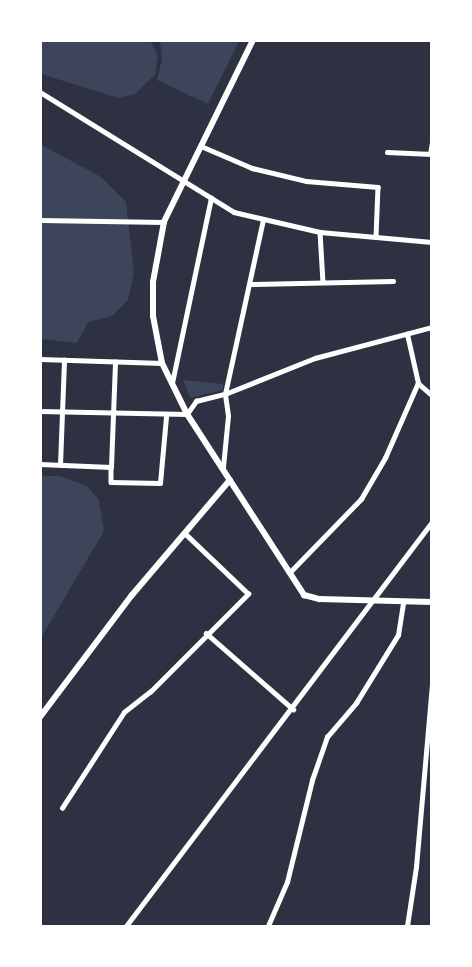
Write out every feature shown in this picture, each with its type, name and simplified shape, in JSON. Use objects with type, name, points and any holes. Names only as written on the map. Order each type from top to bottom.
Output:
[{"type":"street","points":[[253,40],[164,222],[153,282],[153,316],[162,363],[186,414],[223,466],[290,572],[310,597],[432,602]]},
{"type":"street","points":[[40,92],[234,212],[320,232],[432,242]]},
{"type":"street","points":[[387,152],[431,154],[432,143]]},
{"type":"street","points":[[201,146],[252,168],[306,181],[378,187],[376,237]]},
{"type":"street","points":[[171,385],[211,198]]},
{"type":"street","points":[[40,220],[164,222]]},
{"type":"street","points":[[223,466],[227,427],[225,394],[263,220]]},
{"type":"street","points":[[320,232],[322,282]]},
{"type":"street","points":[[250,284],[393,281]]},
{"type":"street","points":[[40,411],[166,417],[186,414],[196,401],[225,394],[315,357],[432,327]]},
{"type":"street","points":[[290,572],[361,499],[385,458],[418,383],[407,333]]},
{"type":"street","points":[[40,359],[162,363]]},
{"type":"street","points":[[60,465],[64,360]]},
{"type":"street","points":[[115,362],[111,482],[160,483],[166,417]]},
{"type":"street","points":[[418,383],[432,395]]},
{"type":"street","points":[[40,464],[111,467]]},
{"type":"street","points":[[40,717],[132,595],[186,535],[230,480]]},
{"type":"street","points":[[126,927],[210,811],[293,709],[432,522]]},
{"type":"street","points":[[62,808],[124,712],[150,692],[206,633],[248,594],[186,535]]},
{"type":"street","points":[[268,927],[287,882],[312,780],[327,737],[356,703],[398,634],[403,602]]},
{"type":"street","points":[[206,633],[293,709]]},
{"type":"street","points":[[407,927],[416,867],[432,683]]},
{"type":"shaded area","points":[[41,40],[151,41],[158,56],[155,75],[135,94],[118,98],[41,74]]},
{"type":"shaded area","points":[[160,41],[239,41],[208,104],[157,80],[162,59]]},
{"type":"shaded area","points":[[40,144],[101,177],[126,202],[134,273],[128,300],[112,316],[88,322],[77,343],[41,339]]},
{"type":"shaded area","points":[[183,380],[223,384],[223,390],[190,398]]},
{"type":"shaded area","points":[[41,476],[60,476],[87,486],[99,500],[104,531],[41,638]]}]
